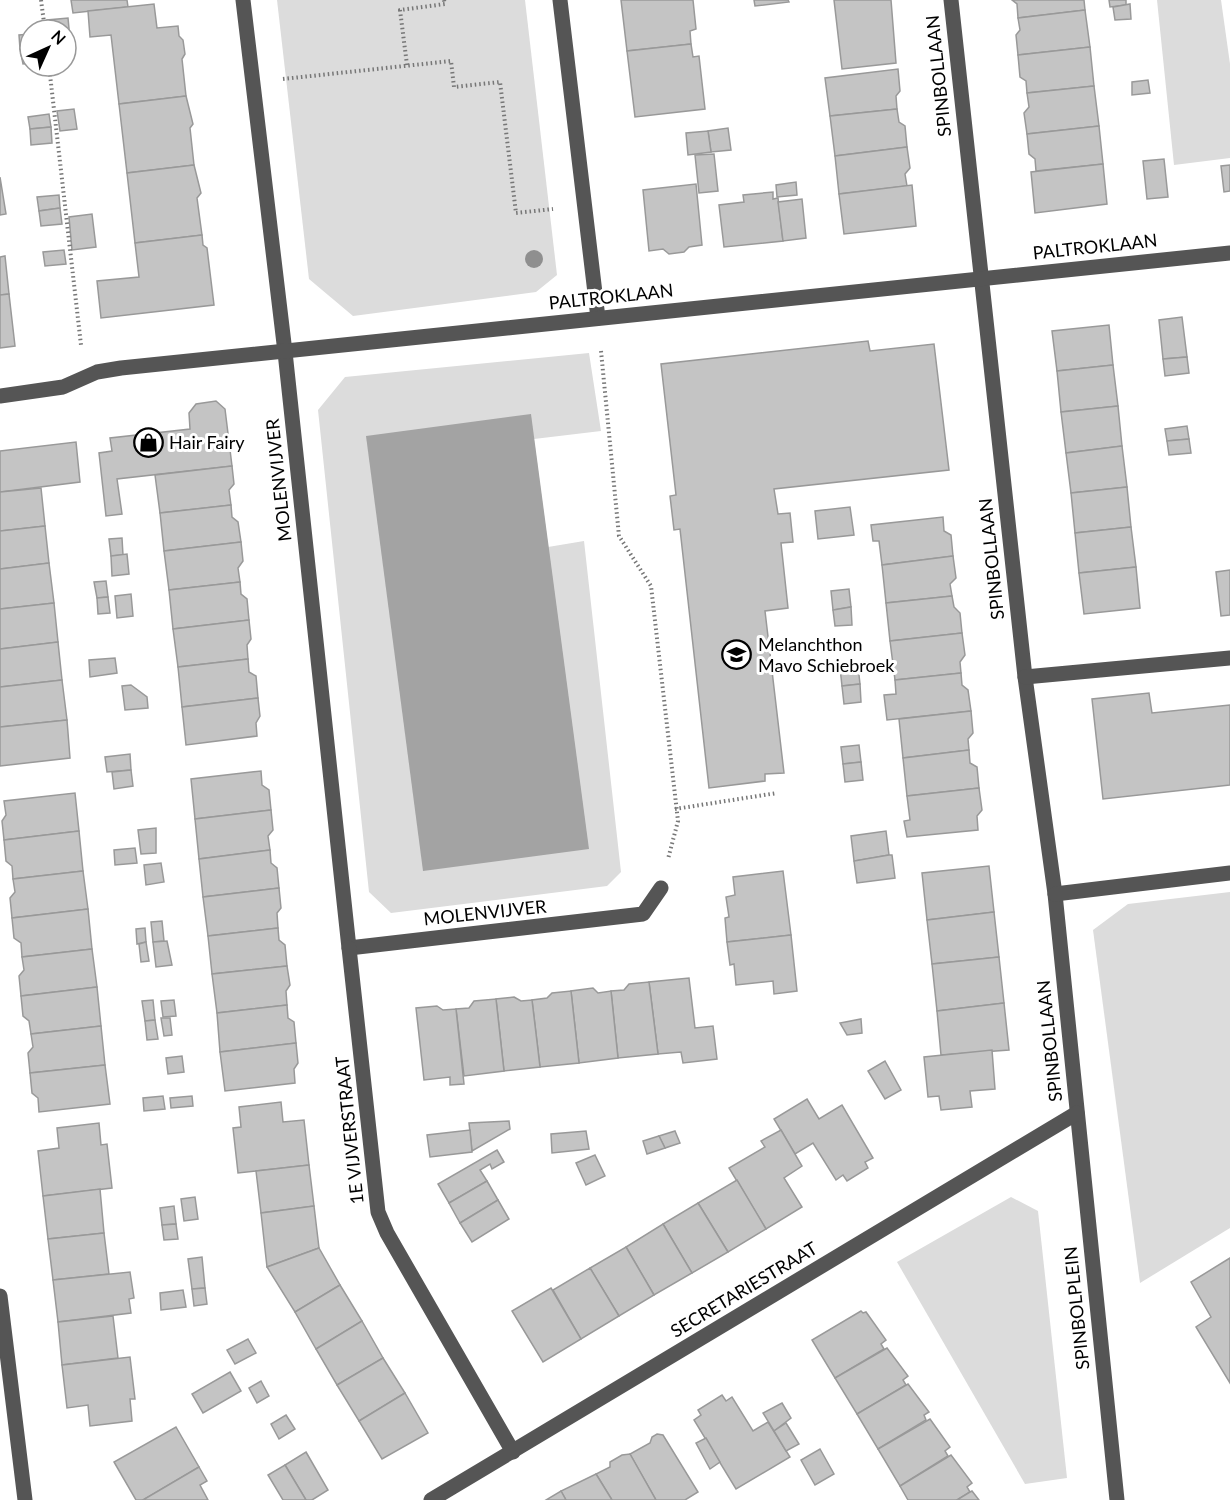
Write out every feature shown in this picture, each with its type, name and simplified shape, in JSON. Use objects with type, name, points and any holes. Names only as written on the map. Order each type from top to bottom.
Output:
[{"type":"street","name":"MOLENVIJVER","points":[[243,0],[285,352],[349,948],[643,914],[661,888]]},
{"type":"street","points":[[560,0],[598,318]]},
{"type":"street","name":"SPINBOLLAAN","points":[[951,0],[1025,676],[1055,894],[1077,1113]]},
{"type":"street","name":"PALTROKLAAN","points":[[0,396],[63,387],[97,372],[121,368],[1230,253]]},
{"type":"street","points":[[1025,676],[1230,658]]},
{"type":"street","points":[[1055,894],[1230,873]]},
{"type":"street","name":"1E VIJVERSTRAAT","points":[[349,948],[378,1212],[387,1233],[513,1452]]},
{"type":"street","name":"SECRETARIESTRAAT","points":[[431,1500],[1077,1113]]},
{"type":"street","name":"SPINBOLPLEIN","points":[[1077,1113],[1117,1500]]},
{"type":"street","points":[[0,1296],[25,1500]]},
{"type":"path","points":[[41,0],[43,18]]},
{"type":"path","points":[[407,65],[400,10],[445,4],[444,0]]},
{"type":"path","points":[[253,83],[450,61],[454,87],[500,82],[516,213],[585,205]]},
{"type":"path","points":[[50,78],[84,378]]},
{"type":"path","points":[[598,318],[619,536],[651,586],[678,821],[661,888]]},
{"type":"path","points":[[675,809],[777,793]]},
{"type":"shaded area","points":[[277,0],[525,0],[557,275],[536,292],[353,316],[309,279]]},
{"type":"shaded area","points":[[1157,0],[1221,0],[1230,64],[1230,158],[1174,165]]},
{"type":"shaded area","points":[[589,353],[601,431],[534,439],[530,414],[548,547],[584,541],[621,872],[607,886],[391,913],[369,892],[318,410],[345,377]]},
{"type":"shaded area","points":[[531,414],[589,849],[423,871],[366,436]]},
{"type":"shaded area","points":[[1230,892],[1230,1228],[1140,1283],[1093,930],[1128,904]]},
{"type":"shaded area","points":[[1011,1197],[1038,1211],[1067,1478],[1025,1484],[897,1262]]},
{"type":"building","points":[[71,0],[127,0],[128,7],[73,13]]},
{"type":"building","points":[[621,0],[693,0],[696,29],[690,31],[691,44],[627,51]]},
{"type":"building","points":[[754,0],[788,0],[789,2],[755,6]]},
{"type":"building","points":[[834,0],[891,0],[896,63],[842,69]]},
{"type":"building","points":[[1012,0],[1084,0],[1085,10],[1018,18],[1017,4]]},
{"type":"building","points":[[1109,0],[1126,0],[1126,5],[1110,7]]},
{"type":"building","points":[[154,4],[157,28],[178,26],[179,36],[183,40],[185,54],[182,59],[186,96],[119,104],[111,35],[90,37],[88,11]]},
{"type":"building","points":[[1130,4],[1131,19],[1115,20],[1113,7]]},
{"type":"building","points":[[1085,10],[1090,47],[1018,55],[1016,35],[1020,30],[1018,18]]},
{"type":"building","points":[[691,44],[693,57],[699,56],[705,109],[635,117],[627,51]]},
{"type":"building","points":[[1090,47],[1094,86],[1027,93],[1026,81],[1020,77],[1018,55]]},
{"type":"building","points":[[898,69],[900,91],[896,96],[897,109],[830,116],[825,78]]},
{"type":"building","points":[[1148,80],[1150,93],[1132,95],[1132,82]]},
{"type":"building","points":[[1094,86],[1099,126],[1027,134],[1024,113],[1029,107],[1027,93]]},
{"type":"building","points":[[186,96],[193,124],[190,128],[194,165],[127,173],[119,104]]},
{"type":"building","points":[[74,109],[77,129],[60,131],[57,111]]},
{"type":"building","points":[[897,109],[899,122],[905,126],[907,147],[835,156],[830,116]]},
{"type":"building","points":[[49,114],[51,127],[30,129],[28,117]]},
{"type":"building","points":[[1099,126],[1103,164],[1036,171],[1035,159],[1029,154],[1027,134]]},
{"type":"building","points":[[51,127],[52,143],[31,145],[30,129]]},
{"type":"building","points":[[728,128],[731,150],[711,152],[708,131]]},
{"type":"building","points":[[708,131],[711,152],[688,155],[686,133]]},
{"type":"building","points":[[907,147],[910,168],[905,174],[907,186],[839,194],[835,156]]},
{"type":"building","points":[[714,154],[718,191],[699,193],[695,155]]},
{"type":"building","points":[[1164,159],[1168,197],[1147,199],[1143,161]]},
{"type":"building","points":[[1103,164],[1107,204],[1035,213],[1031,172]]},
{"type":"building","points":[[194,165],[201,193],[197,198],[202,235],[135,243],[127,173]]},
{"type":"building","points":[[1230,165],[1230,191],[1224,192],[1221,166]]},
{"type":"building","points":[[0,177],[6,214],[0,215]]},
{"type":"building","points":[[796,182],[797,195],[777,197],[776,185]]},
{"type":"building","points":[[696,184],[702,245],[689,247],[684,252],[669,254],[663,249],[649,251],[643,190]]},
{"type":"building","points":[[912,185],[916,226],[844,234],[839,194]]},
{"type":"building","points":[[773,192],[773,199],[778,198],[783,241],[724,247],[719,205],[744,202],[743,195]]},
{"type":"building","points":[[59,195],[60,208],[39,211],[37,197]]},
{"type":"building","points":[[802,199],[806,238],[783,241],[778,202]]},
{"type":"building","points":[[60,208],[62,224],[41,226],[39,211]]},
{"type":"building","points":[[92,214],[96,247],[72,250],[69,217]]},
{"type":"building","points":[[202,235],[203,245],[207,248],[214,305],[101,318],[97,281],[139,277],[135,243]]},
{"type":"building","points":[[64,250],[66,264],[45,266],[43,252]]},
{"type":"building","points":[[5,256],[9,294],[0,295],[0,257]]},
{"type":"building","points":[[9,294],[15,346],[0,348],[0,295]]},
{"type":"building","points":[[1182,317],[1187,357],[1163,359],[1159,320]]},
{"type":"building","points":[[1109,325],[1113,365],[1057,371],[1052,331]]},
{"type":"building","name":"Melanchthon Mavo Schiebroek","points":[[868,341],[870,351],[934,344],[949,470],[774,489],[778,514],[790,513],[793,542],[781,543],[788,608],[765,611],[784,773],[765,774],[765,781],[709,788],[680,529],[674,530],[670,496],[676,495],[661,364]]},
{"type":"building","points":[[1187,357],[1189,373],[1165,376],[1163,359]]},
{"type":"building","points":[[1113,365],[1118,406],[1061,412],[1057,371]]},
{"type":"building","points":[[216,401],[225,409],[232,466],[117,479],[122,514],[106,516],[99,453],[112,451],[110,438],[190,429],[189,413],[196,404]]},
{"type":"building","points":[[1118,406],[1122,446],[1066,453],[1061,412]]},
{"type":"building","points":[[1187,426],[1189,439],[1167,441],[1165,429]]},
{"type":"building","points":[[1189,439],[1191,453],[1169,455],[1167,441]]},
{"type":"building","points":[[76,442],[80,482],[0,492],[0,451]]},
{"type":"building","points":[[1122,446],[1127,487],[1071,493],[1066,453]]},
{"type":"building","points":[[232,466],[234,484],[229,490],[231,505],[160,513],[155,475]]},
{"type":"building","points":[[1127,487],[1131,527],[1075,533],[1071,493]]},
{"type":"building","points":[[41,488],[45,526],[0,531],[0,492]]},
{"type":"building","points":[[231,505],[232,517],[238,522],[241,542],[164,551],[160,513]]},
{"type":"building","points":[[850,507],[854,535],[818,539],[815,511]]},
{"type":"building","points":[[943,517],[944,531],[951,535],[953,556],[882,565],[879,541],[873,541],[871,525]]},
{"type":"building","points":[[45,526],[49,563],[0,569],[0,531]]},
{"type":"building","points":[[1131,527],[1136,567],[1079,573],[1075,533]]},
{"type":"building","points":[[122,538],[123,555],[111,556],[109,539]]},
{"type":"building","points":[[241,542],[243,561],[238,568],[240,582],[169,590],[164,551]]},
{"type":"building","points":[[127,554],[129,574],[112,576],[111,556]]},
{"type":"building","points":[[953,556],[956,578],[950,584],[952,596],[886,603],[882,565]]},
{"type":"building","points":[[49,563],[54,603],[0,609],[0,569]]},
{"type":"building","points":[[1136,567],[1140,608],[1084,614],[1079,573]]},
{"type":"building","points":[[1230,570],[1230,615],[1221,616],[1216,572]]},
{"type":"building","points":[[106,581],[108,597],[97,598],[94,582]]},
{"type":"building","points":[[240,582],[241,594],[247,599],[249,620],[173,629],[169,590]]},
{"type":"building","points":[[849,589],[851,607],[833,610],[831,591]]},
{"type":"building","points":[[131,594],[133,616],[117,618],[115,596]]},
{"type":"building","points":[[952,596],[954,607],[960,613],[962,633],[890,641],[886,603]]},
{"type":"building","points":[[108,597],[110,613],[98,614],[97,598]]},
{"type":"building","points":[[54,603],[58,642],[0,649],[0,609]]},
{"type":"building","points":[[851,607],[852,625],[835,626],[833,610]]},
{"type":"building","points":[[249,620],[251,639],[247,645],[248,659],[178,667],[173,629]]},
{"type":"building","points":[[962,633],[965,655],[960,662],[961,673],[895,680],[890,641]]},
{"type":"building","points":[[58,642],[62,680],[0,687],[0,649]]},
{"type":"building","points":[[115,658],[117,673],[90,677],[89,660]]},
{"type":"building","points":[[248,659],[249,672],[256,676],[258,698],[182,707],[178,667]]},
{"type":"building","points":[[858,666],[860,684],[842,686],[840,668]]},
{"type":"building","points":[[961,673],[962,685],[968,690],[971,711],[887,720],[884,695],[896,694],[895,680]]},
{"type":"building","points":[[62,680],[67,720],[0,727],[0,687]]},
{"type":"building","points":[[860,684],[861,702],[844,704],[842,686]]},
{"type":"building","points":[[131,685],[147,697],[148,708],[125,710],[122,686]]},
{"type":"building","points":[[1149,693],[1152,713],[1230,705],[1230,785],[1103,799],[1092,699]]},
{"type":"building","points":[[258,698],[260,716],[256,723],[257,736],[186,745],[182,707]]},
{"type":"building","points":[[971,711],[973,733],[968,739],[969,750],[903,758],[899,719]]},
{"type":"building","points":[[67,720],[70,758],[0,766],[0,727]]},
{"type":"building","points":[[859,745],[861,762],[843,764],[841,747]]},
{"type":"building","points":[[969,750],[970,763],[977,767],[979,788],[907,796],[903,758]]},
{"type":"building","points":[[130,754],[131,770],[107,772],[105,757]]},
{"type":"building","points":[[861,762],[863,780],[845,782],[843,764]]},
{"type":"building","points":[[131,770],[133,786],[114,789],[112,772]]},
{"type":"building","points":[[261,771],[262,785],[269,790],[271,810],[195,819],[191,779]]},
{"type":"building","points":[[979,788],[982,810],[977,816],[978,830],[907,837],[904,821],[910,820],[907,796]]},
{"type":"building","points":[[75,793],[79,831],[4,840],[2,821],[6,815],[4,801]]},
{"type":"building","points":[[271,810],[273,830],[268,836],[270,850],[199,859],[195,819]]},
{"type":"building","points":[[156,828],[156,853],[141,854],[138,830]]},
{"type":"building","points":[[79,831],[83,871],[13,879],[12,866],[6,861],[4,840]]},
{"type":"building","points":[[886,831],[889,855],[854,861],[851,836]]},
{"type":"building","points":[[135,848],[137,863],[115,865],[114,850]]},
{"type":"building","points":[[270,850],[271,863],[277,868],[279,888],[203,897],[199,859]]},
{"type":"building","points":[[892,855],[895,878],[857,883],[854,861]]},
{"type":"building","points":[[161,863],[164,882],[146,885],[144,865]]},
{"type":"building","points":[[989,866],[994,912],[927,920],[922,873]]},
{"type":"building","points":[[83,871],[88,909],[12,918],[10,898],[15,892],[13,879]]},
{"type":"building","points":[[783,871],[791,935],[727,942],[725,918],[729,917],[726,897],[735,895],[733,877]]},
{"type":"building","points":[[279,888],[281,908],[277,913],[278,928],[208,936],[203,897]]},
{"type":"building","points":[[88,909],[92,949],[22,957],[21,943],[14,938],[12,918]]},
{"type":"building","points":[[994,912],[999,957],[932,964],[927,920]]},
{"type":"building","points":[[162,921],[164,941],[153,942],[151,922]]},
{"type":"building","points":[[145,928],[146,942],[137,944],[136,929]]},
{"type":"building","points":[[278,928],[279,940],[285,945],[287,966],[212,974],[208,936]]},
{"type":"building","points":[[791,935],[797,991],[774,994],[773,981],[736,985],[734,964],[730,965],[727,942]]},
{"type":"building","points":[[167,941],[172,965],[156,967],[153,942]]},
{"type":"building","points":[[146,942],[149,961],[141,962],[139,944]]},
{"type":"building","points":[[92,949],[97,987],[21,996],[19,976],[24,970],[22,957]]},
{"type":"building","points":[[999,957],[1004,1003],[937,1011],[932,964]]},
{"type":"building","points":[[287,966],[290,985],[286,991],[287,1005],[217,1013],[212,974]]},
{"type":"building","points":[[689,978],[695,1028],[713,1026],[717,1059],[683,1063],[681,1052],[658,1054],[649,982]]},
{"type":"building","points":[[649,982],[658,1054],[618,1058],[611,991],[624,990],[629,984]]},
{"type":"building","points":[[97,987],[101,1026],[31,1034],[29,1021],[23,1016],[21,996]]},
{"type":"building","points":[[593,988],[598,993],[611,991],[618,1058],[579,1063],[571,991]]},
{"type":"building","points":[[571,991],[579,1063],[540,1067],[532,1000],[547,998],[552,993]]},
{"type":"building","points":[[514,997],[521,1001],[532,1000],[540,1067],[504,1071],[496,999]]},
{"type":"building","points":[[496,999],[504,1071],[464,1076],[456,1009],[469,1008],[474,1001]]},
{"type":"building","points":[[153,1000],[155,1020],[145,1021],[142,1001]]},
{"type":"building","points":[[174,1000],[176,1016],[163,1017],[161,1001]]},
{"type":"building","points":[[1004,1003],[1009,1050],[941,1055],[937,1011]]},
{"type":"building","points":[[287,1005],[288,1018],[294,1022],[296,1043],[220,1052],[217,1013]]},
{"type":"building","points":[[437,1006],[443,1010],[456,1009],[464,1084],[450,1085],[450,1077],[424,1080],[416,1008]]},
{"type":"building","points":[[161,1018],[170,1018],[172,1035],[164,1036]]},
{"type":"building","points":[[861,1019],[862,1033],[847,1035],[840,1023]]},
{"type":"building","points":[[155,1020],[158,1039],[147,1040],[145,1021]]},
{"type":"building","points":[[101,1026],[105,1065],[30,1073],[28,1053],[33,1047],[31,1034]]},
{"type":"building","points":[[296,1043],[298,1063],[294,1069],[295,1083],[225,1091],[220,1052]]},
{"type":"building","points":[[992,1050],[995,1089],[970,1091],[972,1107],[941,1110],[939,1096],[928,1097],[924,1057]]},
{"type":"building","points":[[182,1056],[184,1072],[168,1074],[166,1058]]},
{"type":"building","points":[[885,1061],[901,1090],[885,1099],[868,1071]]},
{"type":"building","points":[[105,1065],[110,1104],[39,1112],[38,1098],[32,1093],[30,1073]]},
{"type":"building","points":[[163,1096],[165,1109],[144,1111],[143,1098]]},
{"type":"building","points":[[192,1096],[193,1106],[171,1108],[170,1098]]},
{"type":"building","points":[[807,1099],[819,1119],[842,1105],[873,1158],[865,1162],[868,1168],[847,1181],[843,1175],[836,1180],[813,1143],[795,1154],[774,1119]]},
{"type":"building","points":[[281,1102],[283,1122],[304,1120],[309,1165],[238,1173],[233,1128],[241,1127],[239,1107]]},
{"type":"building","points":[[509,1121],[510,1129],[472,1151],[469,1123]]},
{"type":"building","points":[[99,1123],[101,1145],[107,1144],[112,1188],[43,1196],[38,1151],[59,1148],[57,1128]]},
{"type":"building","points":[[470,1130],[472,1152],[430,1157],[427,1135]]},
{"type":"building","points":[[781,1130],[802,1166],[784,1178],[802,1207],[766,1229],[729,1168],[765,1147],[761,1141]]},
{"type":"building","points":[[586,1131],[589,1149],[552,1153],[551,1134]]},
{"type":"building","points":[[675,1131],[680,1143],[665,1148],[659,1136]]},
{"type":"building","points":[[659,1136],[665,1148],[647,1154],[643,1141]]},
{"type":"building","points":[[497,1150],[504,1162],[492,1169],[490,1164],[480,1170],[487,1181],[449,1203],[438,1184]]},
{"type":"building","points":[[595,1155],[605,1176],[586,1185],[576,1163]]},
{"type":"building","points":[[309,1165],[314,1206],[261,1213],[256,1171]]},
{"type":"building","points":[[737,1180],[766,1229],[728,1252],[698,1203]]},
{"type":"building","points":[[487,1181],[498,1200],[460,1223],[449,1203]]},
{"type":"building","points":[[100,1189],[104,1233],[48,1239],[43,1196]]},
{"type":"building","points":[[195,1197],[198,1219],[184,1221],[181,1199]]},
{"type":"building","points":[[498,1200],[509,1219],[472,1242],[460,1223]]},
{"type":"building","points":[[698,1203],[728,1252],[692,1273],[663,1224]]},
{"type":"building","points":[[174,1206],[176,1224],[162,1225],[160,1208]]},
{"type":"building","points":[[314,1206],[319,1248],[267,1267],[261,1213]]},
{"type":"building","points":[[176,1224],[178,1239],[164,1240],[162,1225]]},
{"type":"building","points":[[663,1224],[692,1273],[654,1295],[626,1247]]},
{"type":"building","points":[[104,1233],[109,1274],[53,1280],[48,1239]]},
{"type":"building","points":[[626,1247],[654,1295],[619,1316],[590,1268]]},
{"type":"building","points":[[319,1248],[340,1285],[295,1312],[267,1267]]},
{"type":"building","points":[[202,1257],[205,1288],[192,1289],[188,1259]]},
{"type":"building","points":[[1230,1258],[1230,1383],[1196,1327],[1211,1317],[1191,1282]]},
{"type":"building","points":[[590,1268],[619,1316],[581,1339],[553,1290]]},
{"type":"building","points":[[130,1272],[134,1298],[129,1299],[131,1313],[58,1322],[53,1280]]},
{"type":"building","points":[[340,1285],[362,1321],[316,1349],[295,1312]]},
{"type":"building","points":[[205,1288],[207,1304],[194,1306],[192,1289]]},
{"type":"building","points":[[551,1288],[581,1339],[543,1362],[512,1311]]},
{"type":"building","points":[[183,1290],[186,1307],[161,1310],[160,1293]]},
{"type":"building","points":[[861,1311],[866,1312],[886,1340],[881,1344],[884,1349],[835,1378],[812,1340]]},
{"type":"building","points":[[113,1316],[118,1358],[62,1365],[58,1322]]},
{"type":"building","points":[[362,1321],[383,1358],[337,1385],[316,1349]]},
{"type":"building","points":[[248,1339],[256,1353],[235,1364],[227,1350]]},
{"type":"building","points":[[887,1348],[908,1376],[903,1380],[906,1385],[857,1414],[835,1378]]},
{"type":"building","points":[[130,1357],[135,1399],[130,1399],[132,1421],[90,1426],[88,1405],[67,1408],[62,1365]]},
{"type":"building","points":[[383,1358],[405,1393],[359,1421],[337,1385]]},
{"type":"building","points":[[230,1372],[241,1391],[203,1413],[192,1394]]},
{"type":"building","points":[[261,1381],[269,1396],[257,1403],[249,1388]]},
{"type":"building","points":[[908,1384],[929,1412],[924,1415],[926,1420],[878,1449],[857,1414]]},
{"type":"building","points":[[405,1393],[428,1433],[382,1459],[359,1421]]},
{"type":"building","points":[[722,1395],[726,1401],[732,1397],[753,1431],[768,1422],[790,1457],[736,1489],[694,1420],[701,1415],[698,1410]]},
{"type":"building","points":[[782,1403],[791,1418],[774,1431],[763,1413]]},
{"type":"building","points":[[286,1415],[295,1429],[279,1439],[271,1424]]},
{"type":"building","points":[[930,1419],[950,1447],[945,1451],[948,1456],[900,1486],[878,1449]]},
{"type":"building","points":[[786,1423],[799,1444],[786,1451],[774,1431]]},
{"type":"building","points":[[176,1427],[199,1467],[143,1500],[136,1500],[114,1462]]},
{"type":"building","points":[[657,1434],[663,1435],[698,1492],[685,1500],[656,1500],[630,1454],[650,1443],[652,1437]]},
{"type":"building","points":[[706,1438],[720,1462],[710,1469],[696,1443]]},
{"type":"building","points":[[820,1449],[834,1474],[815,1485],[801,1460]]},
{"type":"building","points":[[306,1452],[328,1490],[312,1500],[306,1500],[285,1465]]},
{"type":"building","points":[[630,1454],[656,1500],[612,1500],[596,1474],[610,1467],[610,1462],[622,1455]]},
{"type":"building","points":[[951,1455],[972,1483],[967,1487],[970,1492],[957,1500],[908,1500],[900,1486]]},
{"type":"building","points":[[285,1465],[306,1500],[283,1500],[268,1475]]},
{"type":"building","points":[[199,1467],[207,1481],[200,1485],[208,1500],[143,1500]]},
{"type":"building","points":[[596,1474],[612,1500],[566,1500],[561,1491]]},
{"type":"building","points":[[561,1491],[566,1500],[546,1500]]},
{"type":"building","points":[[972,1491],[979,1500],[957,1500],[970,1492]]},
{"type":"place","name":"Hair Fairy","points":[[148,443]]},
{"type":"place","name":"Melanchthon Mavo Schiebroek","points":[[737,655]]}]
